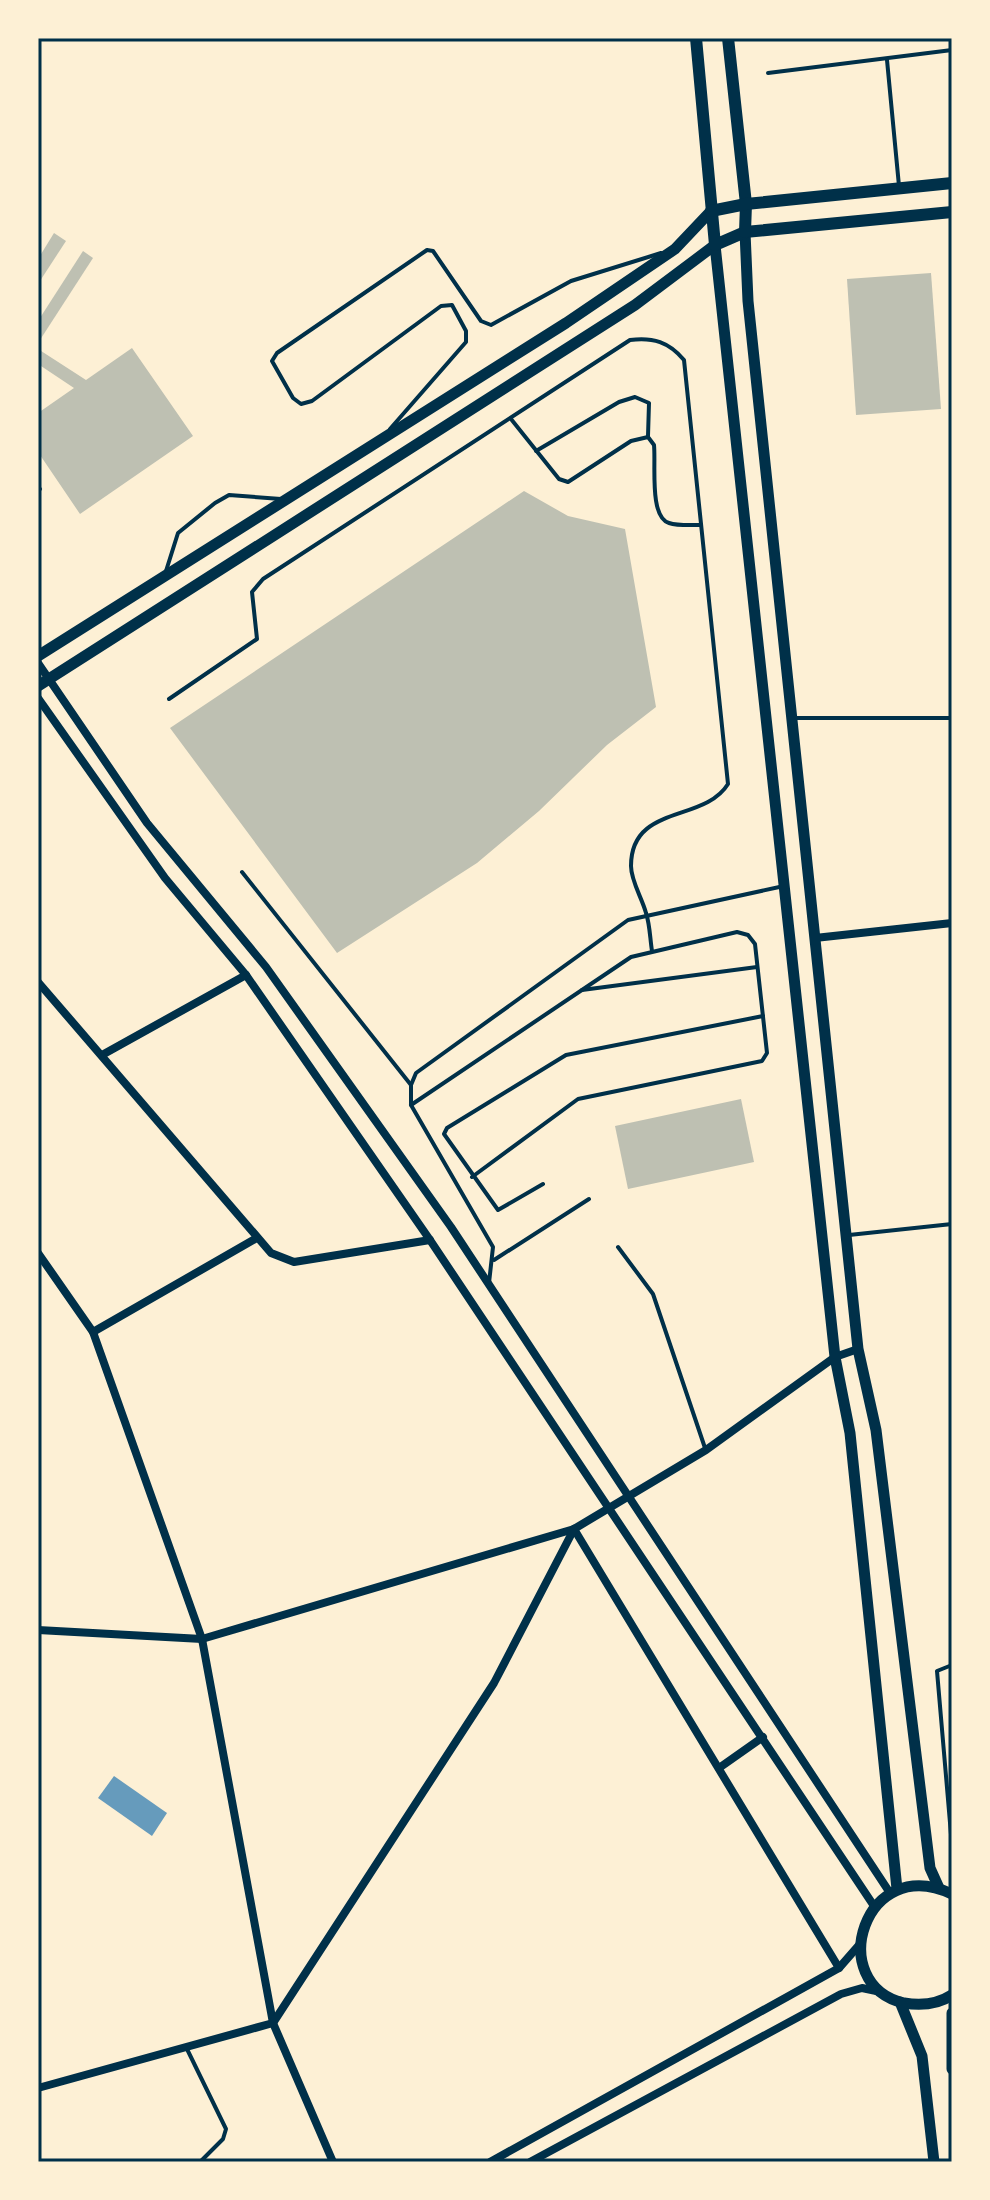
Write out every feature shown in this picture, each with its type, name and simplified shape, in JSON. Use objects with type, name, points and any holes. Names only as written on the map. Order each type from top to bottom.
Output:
[{"type":"main road","points":[[696,38],[715,245],[745,232],[952,212]]},
{"type":"main road","points":[[728,38],[746,204],[745,232]]},
{"type":"main road","points":[[711,211],[746,204],[952,183]]},
{"type":"street","points":[[38,656],[566,323],[675,249],[711,211]]},
{"type":"street","points":[[745,232],[748,301],[858,1349],[876,1430],[930,1868],[939,1888]]},
{"type":"street","points":[[43,683],[635,305],[715,245]]},
{"type":"street","points":[[715,245],[835,1357],[850,1433],[894,1891]]},
{"type":"street","points":[[38,663],[43,683],[147,823],[266,967],[489,1285],[627,1498],[894,1891]]},
{"type":"street","points":[[38,698],[165,878],[246,975],[430,1240],[874,1906]]},
{"type":"street","points":[[815,938],[952,923]]},
{"type":"street","points":[[102,1055],[246,975]]},
{"type":"street","points":[[38,982],[255,1239],[271,1253],[294,1262],[430,1240]]},
{"type":"street","points":[[93,1332],[255,1239]]},
{"type":"street","points":[[38,1253],[93,1332],[202,1639],[273,2023],[333,2162]]},
{"type":"street","points":[[38,1630],[202,1639],[574,1529],[706,1450],[835,1357],[858,1349]]},
{"type":"street","points":[[574,1529],[839,1968]]},
{"type":"street","points":[[38,2088],[273,2023],[494,1683],[574,1529]]},
{"type":"street","points":[[719,1768],[763,1737]]},
{"type":"street","points":[[952,1894],[939,1888],[918,1885],[894,1891],[874,1906],[864,1924],[860,1943],[862,1962],[870,1979],[883,1992],[900,2002],[932,2004],[952,1995]]},
{"type":"street","points":[[490,2162],[839,1968],[860,1943]]},
{"type":"street","points":[[530,2162],[841,1994],[862,1988],[883,1992]]},
{"type":"street","points":[[900,2002],[922,2056],[934,2162]]},
{"type":"street","points":[[952,2013],[952,2069]]},
{"type":"lane","points":[[768,73],[952,50]]},
{"type":"lane","points":[[887,60],[900,188]]},
{"type":"lane","points":[[382,438],[466,342],[466,331],[452,305],[441,306],[312,401],[301,404],[293,398],[272,361],[277,353],[427,250],[433,251],[481,321],[491,325],[571,281],[675,249]]},
{"type":"lane","points":[[169,699],[257,639],[252,592],[263,579],[630,340],[647,338],[674,348],[684,360],[728,784],[720,797],[709,804],[660,817],[638,839],[630,869],[647,915],[652,951]]},
{"type":"lane","points":[[536,451],[619,402],[635,397],[649,403],[648,437],[654,445],[656,510],[662,520],[670,524],[701,525]]},
{"type":"lane","points":[[511,419],[559,479],[568,482],[631,441],[648,437]]},
{"type":"lane","points":[[164,575],[178,533],[215,503],[229,495],[283,500]]},
{"type":"lane","points":[[792,718],[952,718]]},
{"type":"lane","points":[[242,872],[411,1085]]},
{"type":"lane","points":[[489,1285],[494,1260],[488,1236],[411,1105],[411,1085],[416,1073],[613,930],[647,915],[784,886]]},
{"type":"lane","points":[[411,1105],[631,957],[737,932],[748,935],[755,944],[767,1053],[762,1061],[578,1099],[472,1177]]},
{"type":"lane","points":[[579,990],[757,967]]},
{"type":"lane","points":[[543,1184],[498,1210],[447,1140],[444,1134],[447,1128],[557,1060],[763,1016]]},
{"type":"lane","points":[[494,1260],[589,1199]]},
{"type":"lane","points":[[846,1236],[952,1224]]},
{"type":"lane","points":[[618,1247],[653,1294],[706,1450]]},
{"type":"lane","points":[[952,1665],[937,1671],[952,1846]]},
{"type":"lane","points":[[186,2047],[226,2129],[223,2139],[200,2162]]},
{"type":"water","points":[[114,1776],[167,1813],[152,1836],[98,1798]]},
{"type":"building","points":[[54,233],[66,241],[38,284],[38,259]]},
{"type":"building","points":[[83,251],[93,258],[38,343],[38,321]]},
{"type":"building","points":[[931,273],[941,409],[856,415],[847,279]]},
{"type":"building","points":[[132,348],[193,436],[80,514],[38,452],[38,413],[74,388],[38,364],[38,349],[86,380]]},
{"type":"building","points":[[524,491],[568,516],[625,529],[656,707],[607,745],[539,811],[477,863],[337,953],[170,728]]},
{"type":"building","points":[[741,1099],[754,1162],[628,1189],[615,1126]]}]
